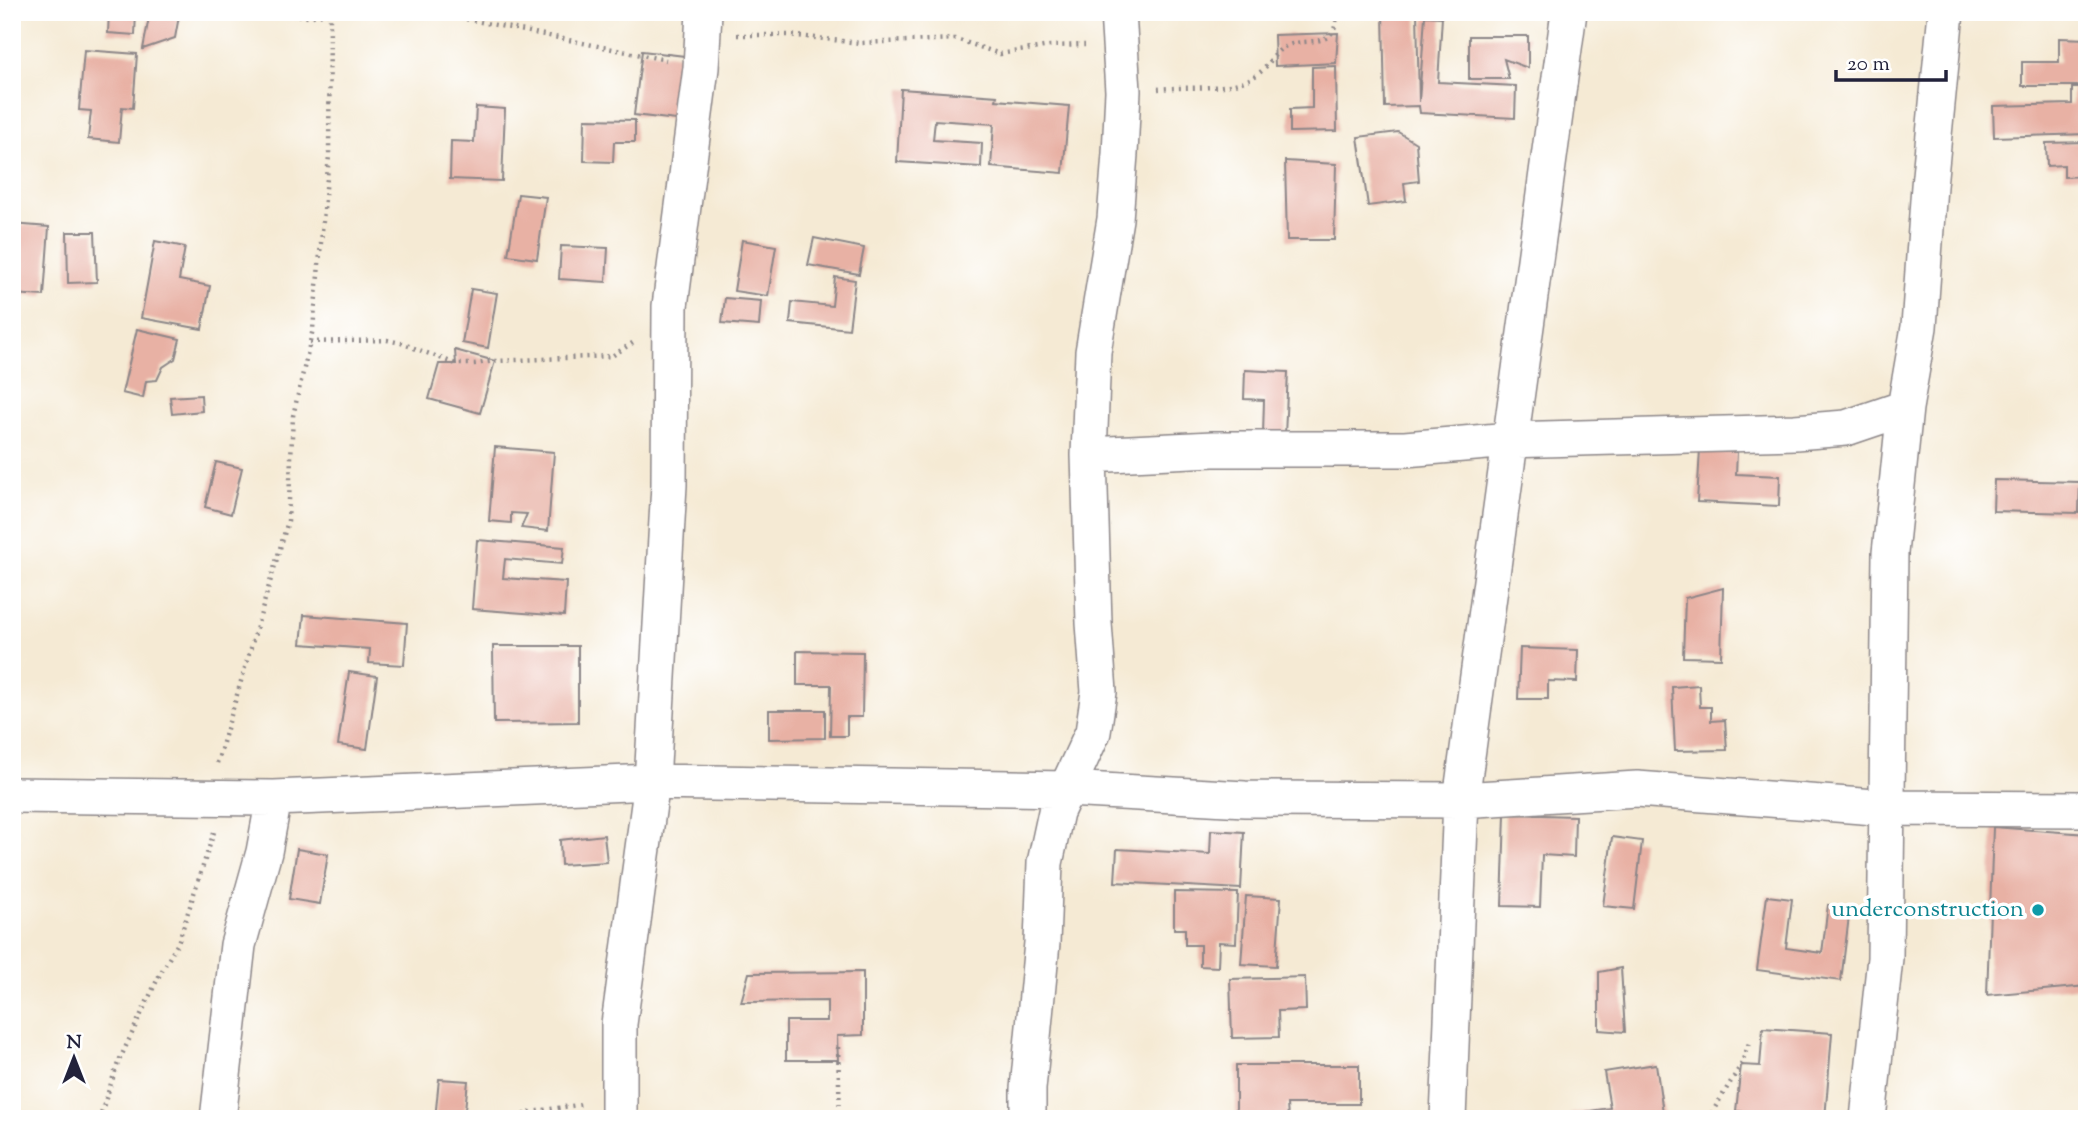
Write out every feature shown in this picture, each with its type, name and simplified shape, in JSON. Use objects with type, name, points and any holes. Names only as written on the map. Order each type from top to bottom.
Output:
[{"type":"street","points":[[620,1109],[619,1024],[652,782],[669,485],[670,318],[701,68],[704,12]]},
{"type":"street","points":[[1028,1119],[1028,1089],[1042,943],[1045,863],[1056,812],[1093,733],[1099,692],[1089,455],[1093,352],[1115,219],[1123,92],[1118,12]]},
{"type":"street","points":[[1448,1119],[1461,800],[1569,12]]},
{"type":"street","points":[[1868,1119],[1885,958],[1890,553],[1905,408],[1919,327],[1946,12]]},
{"type":"street","points":[[1089,455],[1213,449],[1405,449],[1510,439],[1795,432],[1846,428],[1905,408]]},
{"type":"street","points":[[12,794],[274,798],[652,782],[1067,789],[1245,799],[1461,800],[1637,789],[1888,808],[2087,809]]},
{"type":"street","points":[[218,1119],[238,945],[264,852],[274,798]]},
{"type":"path","points":[[99,1119],[118,1063],[160,974],[178,943],[288,522],[293,416],[310,342],[329,156],[331,13],[308,18],[278,12]]},
{"type":"path","points":[[432,12],[701,68]]},
{"type":"path","points":[[1123,92],[1238,85],[1258,74],[1282,48],[1325,40],[1336,26],[1337,12]]},
{"type":"path","points":[[731,35],[789,35],[860,43],[956,40],[1000,54],[1049,46],[1090,45]]},
{"type":"path","points":[[310,342],[387,340],[456,364],[588,358],[612,356],[670,318]]},
{"type":"path","points":[[1708,1119],[1741,1065],[1749,1043]]},
{"type":"path","points":[[838,1047],[840,1119]]},
{"type":"path","points":[[510,1119],[531,1112],[620,1109]]},
{"type":"building","points":[[109,12],[136,12],[135,35],[108,33]]},
{"type":"building","points":[[150,12],[192,13],[179,16],[175,38],[143,49]]},
{"type":"building","points":[[1383,12],[1417,12],[1419,102],[1425,16],[1442,17],[1438,82],[1516,86],[1515,118],[1420,113],[1419,106],[1385,107]]},
{"type":"building","points":[[1338,33],[1336,63],[1275,66],[1274,35]]},
{"type":"building","points":[[1469,36],[1528,36],[1528,68],[1504,59],[1509,79],[1469,79]]},
{"type":"building","points":[[2059,38],[2087,39],[2087,86],[2022,86],[2022,62],[2059,62]]},
{"type":"building","points":[[84,50],[137,54],[133,108],[122,107],[119,142],[88,139],[91,111],[79,110]]},
{"type":"building","points":[[642,51],[693,57],[685,121],[634,115]]},
{"type":"building","points":[[1336,66],[1337,131],[1290,132],[1290,109],[1312,108],[1312,67]]},
{"type":"building","points":[[2072,88],[2087,88],[2087,134],[1994,137],[1993,106],[2072,104]]},
{"type":"building","points":[[901,89],[997,96],[996,100],[1069,106],[1063,173],[991,167],[994,124],[935,120],[933,140],[982,143],[981,167],[897,162]]},
{"type":"building","points":[[476,107],[505,109],[502,181],[450,179],[451,141],[474,142]]},
{"type":"building","points":[[585,119],[635,120],[635,142],[614,142],[613,162],[584,161]]},
{"type":"building","points":[[1398,132],[1416,143],[1419,181],[1404,183],[1406,201],[1368,206],[1358,137]]},
{"type":"building","points":[[2087,142],[2087,176],[2064,177],[2064,165],[2047,166],[2046,143]]},
{"type":"building","points":[[1285,161],[1336,164],[1334,240],[1287,240]]},
{"type":"building","points":[[518,194],[546,197],[537,259],[508,255]]},
{"type":"building","points":[[12,224],[49,227],[44,296],[12,294]]},
{"type":"building","points":[[67,232],[95,232],[97,282],[68,283]]},
{"type":"building","points":[[814,238],[864,248],[859,274],[808,265]]},
{"type":"building","points":[[742,240],[776,246],[768,296],[734,291]]},
{"type":"building","points":[[155,241],[185,247],[179,280],[210,286],[202,329],[141,318]]},
{"type":"building","points":[[561,246],[608,248],[606,282],[559,279]]},
{"type":"building","points":[[835,277],[855,280],[849,329],[790,323],[792,302],[832,306]]},
{"type":"building","points":[[471,289],[497,293],[488,348],[462,343]]},
{"type":"building","points":[[725,298],[761,301],[759,326],[722,323]]},
{"type":"building","points":[[137,329],[180,339],[175,359],[163,367],[157,380],[146,381],[143,398],[122,393]]},
{"type":"building","points":[[455,350],[495,361],[480,413],[429,399],[439,364],[456,364]]},
{"type":"building","points":[[1245,370],[1288,372],[1285,435],[1263,435],[1264,400],[1244,399]]},
{"type":"building","points":[[201,395],[202,411],[172,414],[170,397]]},
{"type":"building","points":[[495,447],[554,452],[548,531],[521,528],[527,514],[511,513],[511,523],[489,521]]},
{"type":"building","points":[[1700,449],[1737,452],[1736,474],[1780,476],[1779,506],[1697,502]]},
{"type":"building","points":[[216,462],[242,468],[231,514],[205,507]]},
{"type":"building","points":[[1994,480],[2080,482],[2079,513],[1993,511]]},
{"type":"building","points":[[477,540],[564,547],[562,564],[505,559],[503,578],[566,582],[564,616],[472,609]]},
{"type":"building","points":[[1723,588],[1721,658],[1683,657],[1685,598]]},
{"type":"building","points":[[304,615],[407,623],[404,665],[369,663],[370,649],[301,644]]},
{"type":"building","points":[[493,646],[578,646],[578,722],[494,723]]},
{"type":"building","points":[[1520,648],[1578,650],[1577,682],[1548,681],[1548,699],[1518,699]]},
{"type":"building","points":[[797,651],[863,652],[862,717],[847,717],[847,736],[830,736],[831,685],[797,685]]},
{"type":"building","points":[[349,672],[377,676],[367,749],[338,745]]},
{"type":"building","points":[[1699,685],[1700,707],[1711,707],[1711,721],[1725,720],[1727,750],[1675,751],[1672,687]]},
{"type":"building","points":[[769,710],[825,710],[825,738],[769,739]]},
{"type":"building","points":[[1505,814],[1575,816],[1574,857],[1542,855],[1540,907],[1502,906]]},
{"type":"building","name":"underconstruction","points":[[1993,827],[2087,834],[2087,986],[1987,995]]},
{"type":"building","points":[[1211,830],[1244,832],[1241,889],[1115,882],[1117,849],[1210,854]]},
{"type":"building","points":[[604,835],[607,862],[561,865],[560,840]]},
{"type":"building","points":[[1612,837],[1642,841],[1634,909],[1603,906]]},
{"type":"building","points":[[297,849],[328,854],[320,904],[289,899]]},
{"type":"building","points":[[1174,892],[1238,893],[1236,943],[1219,942],[1218,967],[1200,966],[1200,945],[1185,945],[1185,929],[1174,929]]},
{"type":"building","points":[[1246,896],[1281,898],[1276,966],[1241,964]]},
{"type":"building","points":[[1767,896],[1792,899],[1786,948],[1822,953],[1828,905],[1850,908],[1841,981],[1757,970]]},
{"type":"building","points":[[1621,968],[1625,1032],[1599,1030],[1599,972]]},
{"type":"building","points":[[863,972],[863,1035],[837,1036],[838,1060],[786,1060],[786,1021],[827,1021],[827,1001],[741,1002],[749,973]]},
{"type":"building","points":[[1305,977],[1306,1010],[1278,1011],[1279,1037],[1232,1038],[1230,979]]},
{"type":"building","points":[[1763,1028],[1832,1033],[1825,1119],[1744,1119],[1744,1112],[1736,1111],[1741,1065],[1760,1066]]},
{"type":"building","points":[[1656,1064],[1664,1119],[1571,1119],[1570,1114],[1610,1108],[1604,1072]]},
{"type":"building","points":[[1236,1065],[1359,1065],[1359,1104],[1287,1104],[1288,1119],[1236,1119]]},
{"type":"building","points":[[439,1079],[468,1081],[464,1119],[435,1119]]},
{"type":"place","name":"underconstruction","points":[[2038,910]]}]
